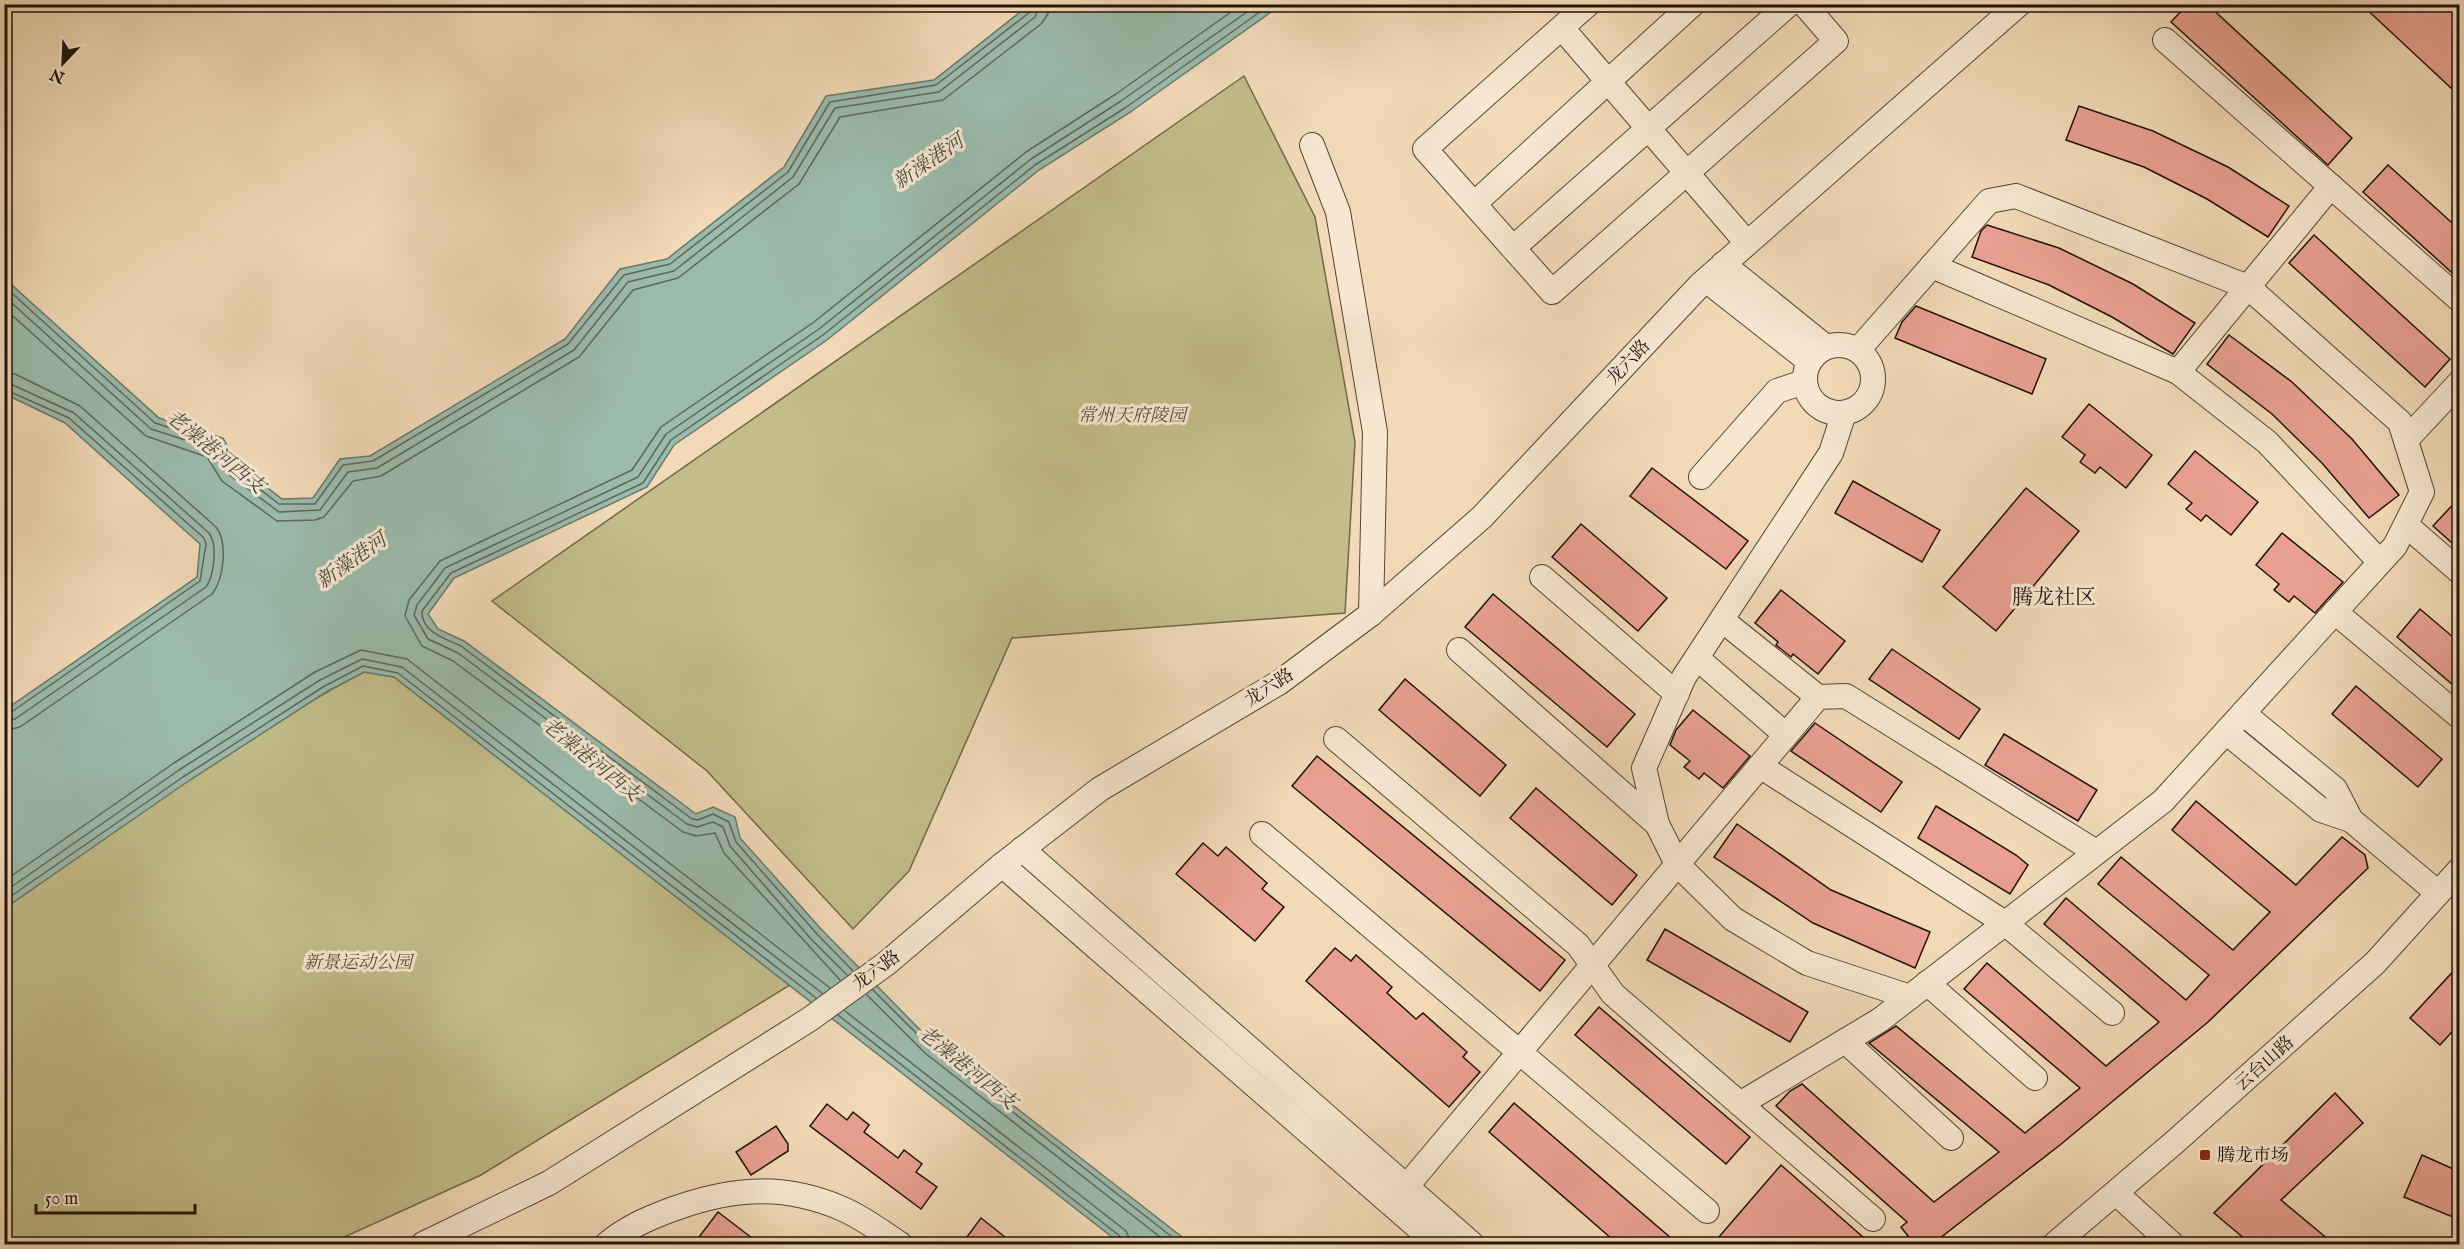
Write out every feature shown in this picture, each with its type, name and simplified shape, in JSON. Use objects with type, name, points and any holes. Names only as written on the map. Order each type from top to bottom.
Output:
[{"type":"street","points":[[1588,4],[1425,149],[1552,292],[1836,41],[1803,4]]},
{"type":"street","points":[[1474,204],[1693,4]]},
{"type":"street","points":[[1513,248],[1789,4]]},
{"type":"street","name":"龙六路","points":[[423,1245],[549,1183],[810,1019],[887,963],[1002,865],[1100,789],[1280,682],[1371,614],[1482,517],[1715,272],[2019,4]]},
{"type":"street","points":[[1562,28],[1748,243]]},
{"type":"street","points":[[2165,40],[2460,300]]},
{"type":"street","points":[[1312,145],[1338,212],[1375,432],[1371,614]]},
{"type":"street","points":[[2178,372],[2331,186]]},
{"type":"street","points":[[1740,1104],[1880,1020],[2163,801],[2395,546],[2422,492],[2400,422],[2248,287],[2016,195],[1989,201],[1858,350]]},
{"type":"street","points":[[1932,266],[2178,372],[2267,441],[2380,562]]},
{"type":"street","points":[[1715,272],[1813,363]]},
{"type":"street","points":[[1701,477],[1777,391],[1837,344],[1858,350],[1867,358],[1872,369],[1871,392],[1856,410],[1833,413],[1821,409],[1807,393],[1813,363]]},
{"type":"street","points":[[2406,440],[2460,382]]},
{"type":"street","points":[[1844,413],[1832,453],[1697,658],[1677,694],[1644,768],[1657,824],[1677,864],[1733,919],[1807,963],[1918,990],[2035,1078]]},
{"type":"street","points":[[2406,525],[2460,573]]},
{"type":"street","points":[[1542,577],[1677,694]]},
{"type":"street","points":[[2335,612],[2460,717]]},
{"type":"street","points":[[1722,620],[1818,697],[1846,696],[2096,852]]},
{"type":"street","points":[[1459,650],[1657,824]]},
{"type":"street","points":[[1697,658],[1786,735]]},
{"type":"street","points":[[1406,1187],[1818,697]]},
{"type":"street","points":[[2243,713],[2335,789],[2351,820]]},
{"type":"street","points":[[2226,732],[2320,810],[2351,820],[2438,893]]},
{"type":"street","points":[[1336,739],[1578,945],[1613,994],[1873,1220]]},
{"type":"street","points":[[1760,766],[2005,923],[2112,1013]]},
{"type":"street","points":[[1262,834],[1707,1211]]},
{"type":"street","points":[[1022,849],[1472,1245]]},
{"type":"street","points":[[1002,865],[1437,1245]]},
{"type":"street","name":"云台山路","points":[[2055,1245],[2375,963],[2460,869]]},
{"type":"street","points":[[1845,1041],[1951,1138]]},
{"type":"street","points":[[607,1245],[621,1232],[712,1195],[763,1191],[805,1196],[847,1211],[900,1245]]},
{"type":"street","points":[[2116,1193],[2172,1245]]},
{"type":"green space","name":"常州天府陵园","points":[[1244,76],[1315,217],[1355,442],[1345,613],[1012,638],[909,871],[853,929],[707,771],[492,601]]},
{"type":"green space","name":"新景运动公园","points":[[364,672],[394,677],[790,985],[481,1175],[329,1244],[5,1244],[5,908],[225,754]]},
{"type":"water","points":[[1029,5],[1281,5],[1129,113],[1039,170],[827,340],[674,445],[647,487],[454,578],[428,614],[438,629],[464,641],[696,814],[713,807],[735,817],[740,838],[821,929],[933,1043],[1191,1244],[1121,1244],[394,677],[364,672],[326,692],[187,782],[5,908],[5,710],[197,577],[200,544],[65,423],[5,394],[4,278],[159,418],[223,438],[237,464],[282,499],[313,498],[340,459],[370,456],[565,339],[620,269],[667,259],[784,167],[826,96],[934,80]]},
{"type":"building","points":[[2188,4],[2207,4],[2352,138],[2328,165],[2171,22]]},
{"type":"building","points":[[2361,4],[2460,4],[2460,80],[2451,88]]},
{"type":"building","points":[[2079,106],[2153,131],[2228,167],[2289,206],[2268,237],[2207,199],[2144,167],[2066,140]]},
{"type":"building","points":[[2388,165],[2460,230],[2460,280],[2363,192]]},
{"type":"building","points":[[1987,225],[2059,248],[2133,284],[2195,323],[2173,354],[2112,317],[2049,285],[1972,257],[1981,231]]},
{"type":"building","points":[[2314,235],[2450,359],[2425,387],[2289,263]]},
{"type":"building","points":[[1916,306],[2046,359],[2032,394],[1895,338],[1902,322]]},
{"type":"building","points":[[2229,335],[2292,382],[2352,439],[2399,495],[2369,518],[2322,463],[2272,414],[2207,364]]},
{"type":"building","points":[[2089,404],[2152,455],[2126,488],[2100,467],[2095,473],[2080,462],[2085,455],[2062,437]]},
{"type":"building","points":[[2195,451],[2258,502],[2231,535],[2206,515],[2201,521],[2186,509],[2192,503],[2168,484]]},
{"type":"building","points":[[1652,468],[1748,541],[1726,569],[1630,496]]},
{"type":"building","points":[[1853,481],[1940,530],[1922,562],[1835,513]]},
{"type":"building","points":[[2026,488],[2079,531],[1996,631],[1943,587]]},
{"type":"building","points":[[2460,497],[2460,550],[2433,526]]},
{"type":"building","points":[[1581,524],[1667,598],[1638,631],[1552,557]]},
{"type":"building","points":[[2282,533],[2343,582],[2315,613],[2294,596],[2289,602],[2274,590],[2279,584],[2256,565]]},
{"type":"building","points":[[1781,590],[1845,641],[1818,674],[1793,654],[1791,657],[1776,645],[1778,642],[1755,623]]},
{"type":"building","points":[[1493,594],[1635,714],[1607,747],[1465,627]]},
{"type":"building","points":[[2420,609],[2460,643],[2460,691],[2397,637]]},
{"type":"building","points":[[1892,649],[1980,709],[1959,739],[1869,679]]},
{"type":"building","points":[[1405,679],[1506,765],[1480,796],[1379,710]]},
{"type":"building","points":[[2356,686],[2442,759],[2418,787],[2332,714]]},
{"type":"building","points":[[1693,710],[1750,756],[1723,788],[1704,773],[1699,779],[1684,767],[1690,761],[1670,745],[1676,730]]},
{"type":"building","points":[[1815,723],[1902,782],[1881,812],[1791,751]]},
{"type":"building","points":[[2004,734],[2097,790],[2078,821],[1985,765]]},
{"type":"building","points":[[1317,756],[1565,960],[1540,991],[1292,786]]},
{"type":"building","points":[[1536,788],[1637,875],[1612,905],[1510,818]]},
{"type":"building","points":[[2196,801],[2296,885],[2342,837],[2365,855],[2368,868],[2208,1022],[2060,1145],[1931,1245],[1915,1245],[1901,1227],[1907,1222],[1776,1106],[1790,1091],[1802,1084],[1934,1202],[1999,1152],[1869,1043],[1896,1026],[2025,1133],[2080,1088],[1964,989],[1987,963],[2106,1066],[2159,1022],[2044,924],[2066,898],[2186,1000],[2209,975],[2098,884],[2121,857],[2233,950],[2270,912],[2172,830]]},
{"type":"building","points":[[1936,806],[2016,855],[2028,865],[2010,894],[1918,838]]},
{"type":"building","points":[[1737,824],[1831,890],[1930,932],[1915,968],[1813,923],[1714,857]]},
{"type":"building","points":[[1203,843],[1218,856],[1226,847],[1267,883],[1262,889],[1284,907],[1255,941],[1176,874]]},
{"type":"building","points":[[1665,929],[1808,1012],[1790,1042],[1647,960]]},
{"type":"building","points":[[1335,948],[1351,961],[1356,955],[1392,987],[1387,993],[1416,1019],[1423,1013],[1467,1052],[1463,1057],[1480,1072],[1449,1107],[1306,981]]},
{"type":"building","points":[[2460,964],[2460,1023],[2440,1045],[2410,1018]]},
{"type":"building","points":[[1599,1007],[1750,1137],[1726,1164],[1575,1035]]},
{"type":"building","points":[[2335,1093],[2363,1123],[2281,1200],[2335,1245],[2252,1245],[2214,1213]]},
{"type":"building","points":[[1514,1103],[1679,1245],[1619,1245],[1489,1132]]},
{"type":"building","points":[[827,1104],[847,1120],[853,1112],[869,1125],[864,1132],[898,1158],[904,1150],[922,1164],[916,1172],[937,1187],[921,1209],[810,1126]]},
{"type":"building","points":[[776,1126],[788,1144],[788,1151],[751,1175],[736,1152]]},
{"type":"building","points":[[2422,1155],[2460,1172],[2460,1220],[2404,1197]]},
{"type":"building","points":[[1781,1165],[1872,1245],[1712,1245]]},
{"type":"building","points":[[718,1212],[761,1245],[693,1245]]},
{"type":"building","points":[[981,1218],[1015,1245],[961,1245]]},
{"type":"place","name":"腾龙市场","points":[[2205,1155]]},
{"type":"district","name":"腾龙社区","points":[[2054,597]]},
{"type":"water label","name":"新澡港河","points":[[928,161]]},
{"type":"water label","name":"老澡港河西支","points":[[216,451]]},
{"type":"water label","name":"新藻港河","points":[[351,560]]},
{"type":"water label","name":"老澡港河西支","points":[[592,759]]},
{"type":"water label","name":"老澡港河西支","points":[[968,1067]]}]
